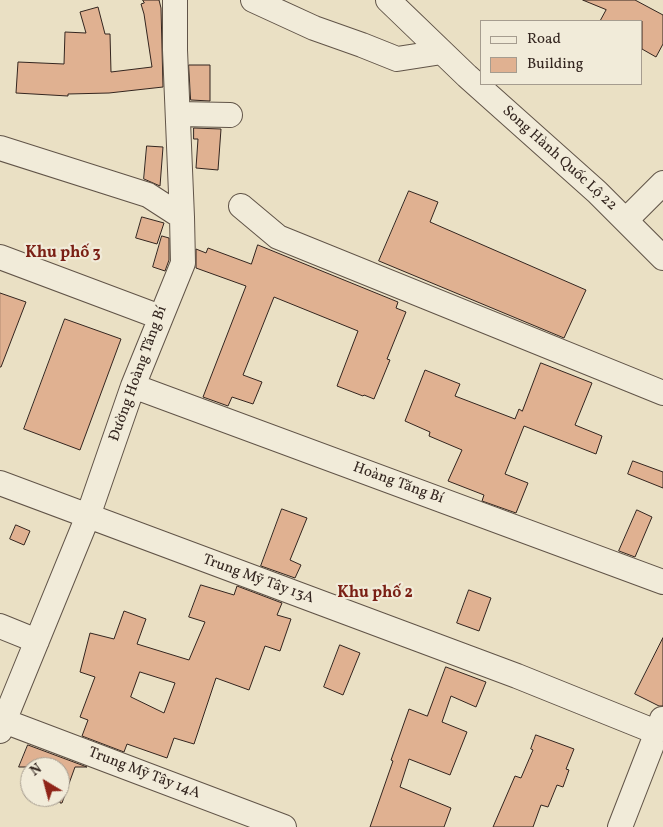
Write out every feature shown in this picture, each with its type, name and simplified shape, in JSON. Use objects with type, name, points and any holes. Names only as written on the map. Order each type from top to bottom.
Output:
[{"type":"street","name":"Đường Hoàng Tăng Bí","points":[[2,726],[88,516],[133,386],[182,263],[175,0]]},
{"type":"street","points":[[252,0],[314,28],[397,59],[442,52]]},
{"type":"street","name":"Song Hành Quốc Lộ 22","points":[[388,0],[442,52],[590,185],[663,258]]},
{"type":"street","points":[[178,114],[230,115]]},
{"type":"street","points":[[0,148],[148,195],[182,217]]},
{"type":"street","points":[[626,220],[663,183]]},
{"type":"street","points":[[241,206],[278,237],[663,392]]},
{"type":"street","points":[[0,257],[160,317]]},
{"type":"street","name":"Hoàng Tăng Bí","points":[[133,386],[663,582]]},
{"type":"street","name":"Trung Mỹ Tây 13A","points":[[0,483],[517,676],[660,725]]},
{"type":"street","points":[[0,626],[37,641]]},
{"type":"street","points":[[620,827],[660,725]]},
{"type":"street","name":"Trung Mỹ Tây 14A","points":[[2,726],[284,827]]},
{"type":"building","points":[[143,0],[159,0],[161,8],[163,87],[109,93],[68,94],[68,96],[16,93],[18,62],[64,64],[65,32],[86,33],[80,12],[98,7],[105,34],[110,34],[111,72],[152,67],[141,4],[144,3]]},
{"type":"building","points":[[583,0],[635,0],[663,15],[663,44],[656,57],[643,50],[643,20],[601,20],[606,10]]},
{"type":"building","points":[[189,65],[210,65],[210,101],[191,100]]},
{"type":"building","points":[[194,128],[221,129],[218,170],[196,168],[198,139],[194,139]]},
{"type":"building","points":[[147,146],[163,147],[160,186],[144,179]]},
{"type":"building","points":[[409,191],[438,202],[430,222],[586,290],[564,338],[379,261]]},
{"type":"building","points":[[142,217],[164,223],[157,244],[136,238]]},
{"type":"building","points":[[162,236],[169,238],[169,260],[165,271],[153,267]]},
{"type":"building","points":[[258,245],[398,302],[396,308],[406,312],[387,359],[390,360],[374,399],[337,386],[358,331],[274,297],[243,375],[262,382],[253,404],[232,397],[228,406],[203,397],[246,286],[196,268],[196,249],[206,253],[208,248],[251,264]]},
{"type":"building","points":[[0,293],[26,302],[1,367],[0,367]]},
{"type":"building","points":[[65,319],[121,339],[80,450],[24,429]]},
{"type":"building","points":[[541,363],[592,383],[575,425],[602,436],[596,454],[524,426],[505,474],[528,483],[516,513],[482,501],[484,495],[448,481],[462,450],[429,436],[430,432],[405,421],[425,370],[460,384],[455,396],[515,419],[519,409],[522,411]]},
{"type":"building","points":[[633,461],[663,472],[663,488],[628,474]]},
{"type":"building","points":[[282,509],[307,518],[290,560],[301,565],[295,578],[261,566]]},
{"type":"building","points":[[637,510],[652,517],[635,557],[619,551]]},
{"type":"building","points":[[16,525],[30,531],[24,545],[10,539]]},
{"type":"building","points":[[201,585],[234,595],[237,586],[282,603],[277,615],[291,619],[280,651],[265,646],[249,690],[216,678],[194,744],[174,738],[167,758],[127,744],[124,752],[82,736],[88,720],[80,717],[95,677],[80,672],[90,633],[114,639],[124,611],[146,619],[137,644],[189,660],[205,622],[189,617]],"holes":[[[140,672],[175,683],[164,713],[131,697]]]},
{"type":"building","points":[[469,590],[491,598],[479,631],[457,623]]},
{"type":"building","points":[[663,638],[663,706],[659,706],[635,694]]},
{"type":"building","points":[[340,645],[360,653],[343,695],[324,687]]},
{"type":"building","points":[[446,667],[486,682],[476,707],[451,696],[442,722],[467,732],[450,775],[409,759],[400,787],[451,808],[444,827],[370,827],[409,709],[427,716]]},
{"type":"building","points":[[536,735],[574,749],[566,769],[569,770],[563,787],[557,785],[548,807],[541,805],[533,827],[493,827],[515,776],[521,778],[533,750],[531,749]]},
{"type":"building","points":[[28,745],[60,757],[23,757]]},
{"type":"building","points":[[70,761],[87,767],[75,767],[70,781]]},
{"type":"district","name":"Khu phố 3","points":[[63,254]]},
{"type":"district","name":"Khu phố 2","points":[[375,594]]}]
